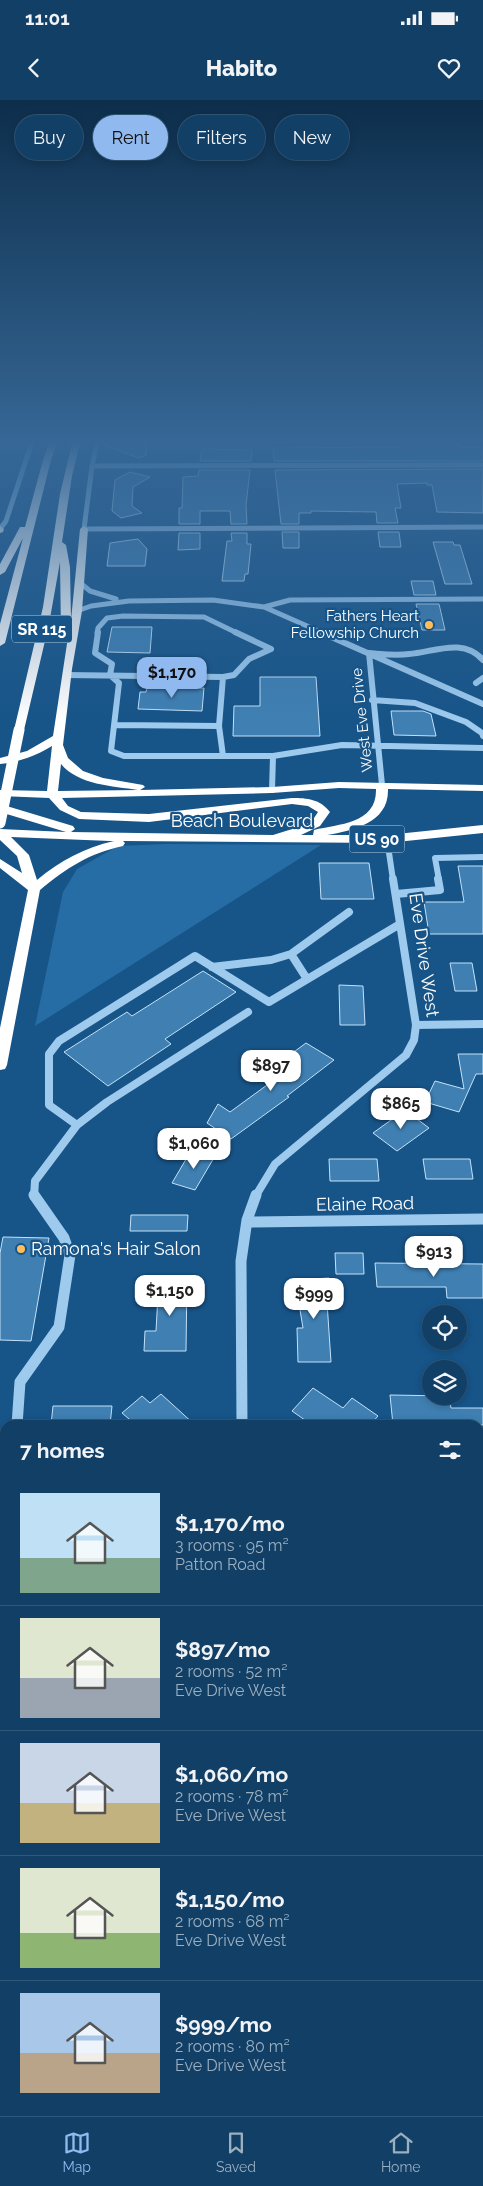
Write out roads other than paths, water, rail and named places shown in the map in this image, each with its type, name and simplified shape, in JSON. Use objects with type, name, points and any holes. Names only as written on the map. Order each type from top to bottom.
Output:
[{"type":"highway","points":[[0,572],[21,533]]},
{"type":"highway","name":"SR 115","points":[[0,643],[28,533]]},
{"type":"highway","name":"SR 115","points":[[0,823],[49,596],[58,533]]},
{"type":"highway","points":[[60,533],[65,567],[66,672]]},
{"type":"highway","points":[[84,533],[78,581],[77,611],[66,672],[52,794],[64,808],[79,815],[89,816],[149,818],[292,801],[310,802],[320,806],[324,812],[322,820],[314,827],[270,839]]},
{"type":"highway","points":[[0,761],[35,752],[58,738]]},
{"type":"highway","points":[[58,738],[63,760],[69,767],[80,774],[98,780],[176,793]]},
{"type":"highway","points":[[0,794],[176,793],[272,790],[339,785],[483,788]]},
{"type":"highway","points":[[288,839],[348,827],[370,818],[381,804],[382,785]]},
{"type":"highway","points":[[0,808],[38,821],[110,837]]},
{"type":"highway","name":"Beach Boulevard","points":[[0,833],[110,837],[387,839],[483,829]]},
{"type":"highway","points":[[0,833],[22,856],[34,889],[0,1065]]},
{"type":"highway","points":[[34,889],[64,864],[83,852],[124,842],[200,838]]},
{"type":"highway","points":[[0,863],[12,870],[34,889]]},
{"type":"street","points":[[78,581],[84,588],[99,595],[128,601]]},
{"type":"street","points":[[264,607],[290,600],[483,599]]},
{"type":"street","points":[[77,611],[93,605],[128,601],[215,600],[264,607],[483,704]]},
{"type":"street","points":[[135,616],[138,601]]},
{"type":"street","points":[[66,672],[110,675],[223,677],[234,675],[249,659],[271,649],[204,617],[135,616],[107,618],[98,628],[95,652],[112,664],[110,675]]},
{"type":"street","points":[[369,653],[411,654],[446,646],[465,648],[480,656],[483,660]]},
{"type":"street","name":"West Eve Drive","points":[[369,653],[376,745],[382,785]]},
{"type":"street","points":[[110,675],[119,683],[111,751],[124,756],[273,756],[342,745],[483,748]]},
{"type":"street","points":[[223,677],[219,726],[224,756]]},
{"type":"street","points":[[476,683],[483,678]]},
{"type":"street","points":[[372,700],[415,703],[466,722],[482,733],[483,736]]},
{"type":"street","points":[[114,725],[219,726]]},
{"type":"street","points":[[272,790],[273,756]]},
{"type":"street","name":"Eve Drive West","points":[[242,1420],[241,1248],[256,1192],[262,1180],[276,1164],[406,1055],[414,1040],[416,1025],[387,839]]},
{"type":"street","points":[[396,894],[440,890],[435,858],[483,857]]},
{"type":"street","points":[[212,967],[271,960],[291,954],[348,912]]},
{"type":"street","points":[[77,1125],[49,1105],[49,1054],[59,1041],[195,956],[269,1002],[400,924]]},
{"type":"street","points":[[291,954],[307,980]]},
{"type":"street","points":[[17,1420],[20,1382],[59,1327],[70,1255],[64,1238],[34,1196],[35,1181],[77,1125],[107,1102],[248,1012]]},
{"type":"street","points":[[416,1025],[483,1024]]},
{"type":"street","name":"Elaine Road","points":[[247,1222],[483,1219]]},
{"type":"place","name":"Fathers Heart Fellowship Church","points":[[429,625]]},
{"type":"place","name":"Ramona's Hair Salon","points":[[21,1249]]}]
